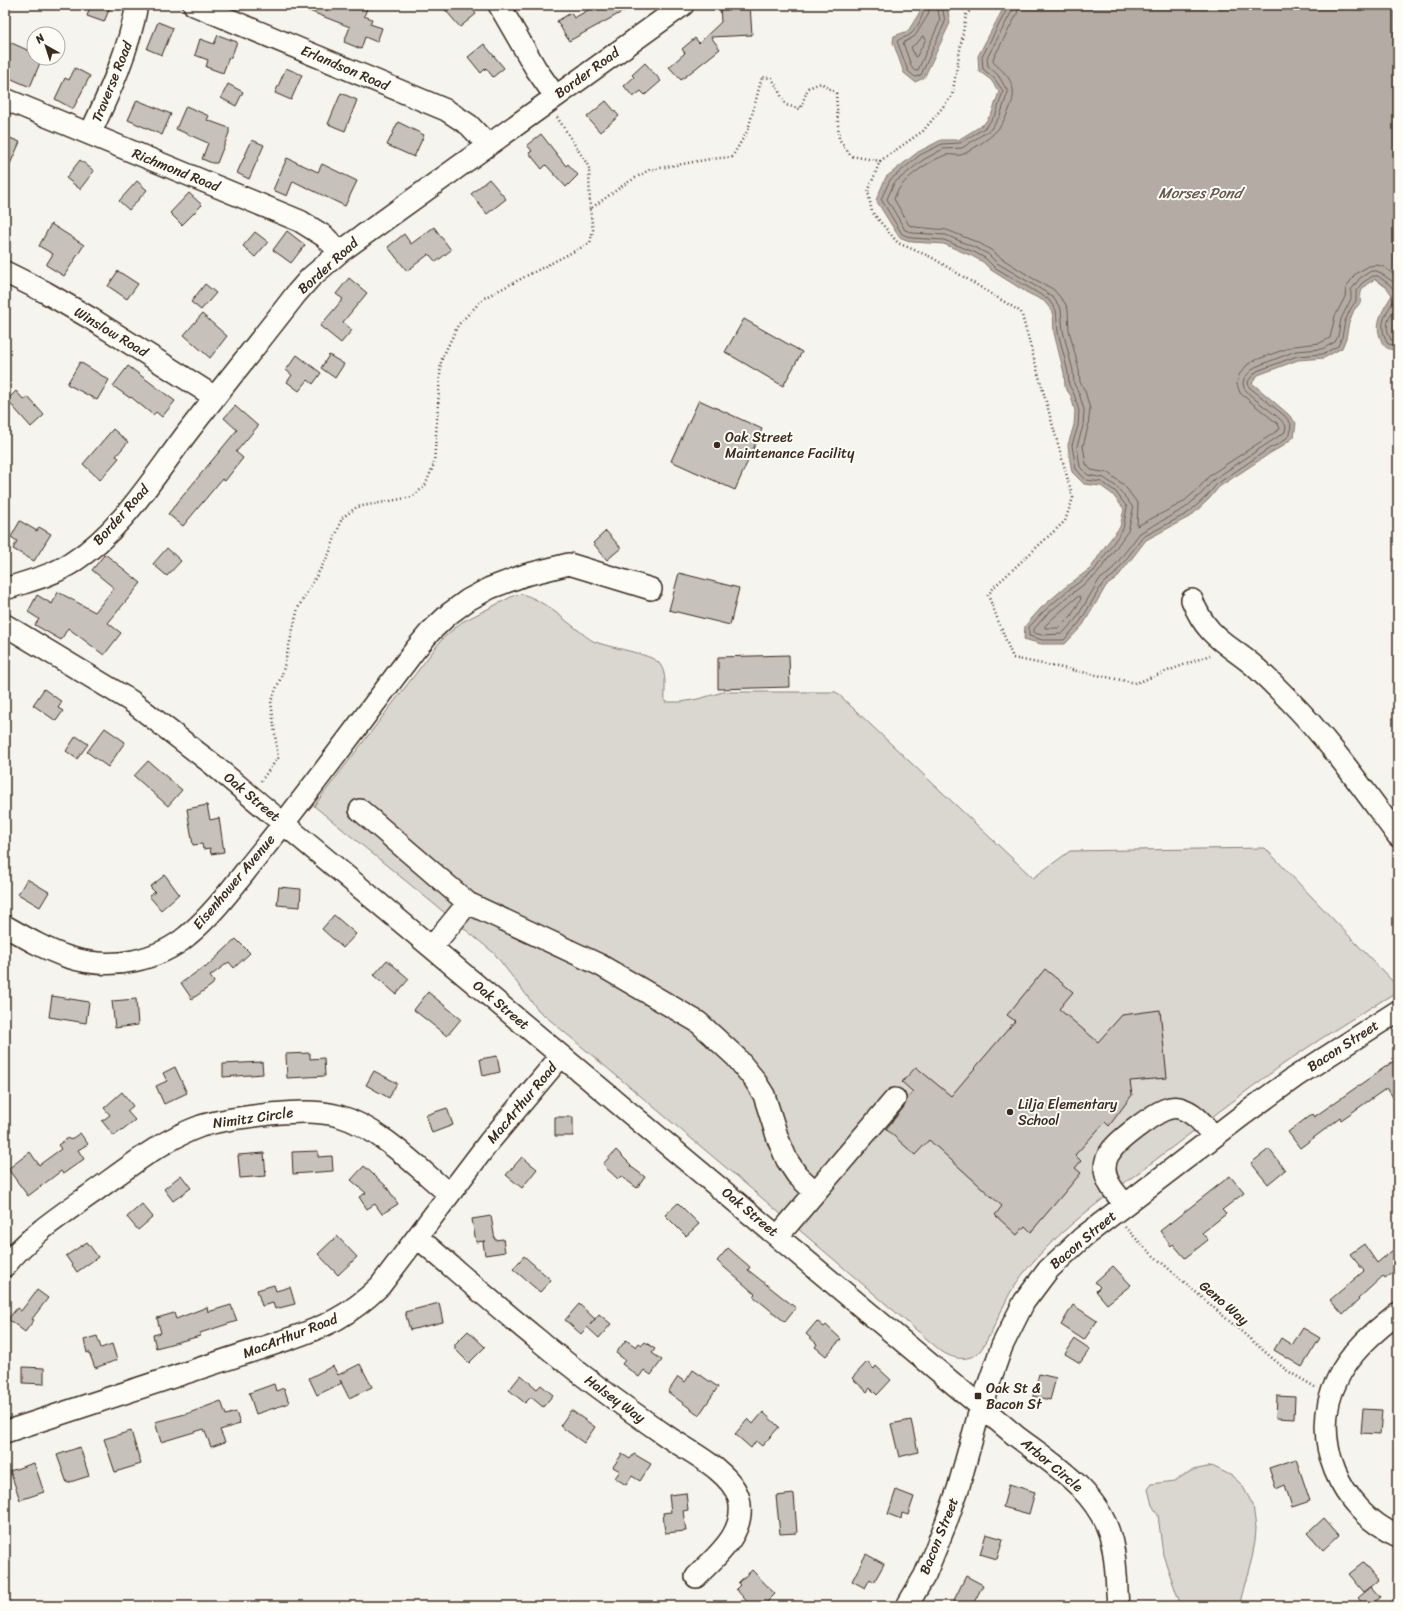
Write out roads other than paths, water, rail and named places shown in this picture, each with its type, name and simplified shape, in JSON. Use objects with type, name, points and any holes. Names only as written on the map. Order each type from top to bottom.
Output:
[{"type":"street","name":"Traverse Road","points":[[90,134],[119,70],[130,38],[137,5]]},
{"type":"street","name":"Erlandson Road","points":[[194,5],[446,110],[469,125],[488,145]]},
{"type":"street","points":[[499,5],[551,99]]},
{"type":"street","name":"Border Road","points":[[5,588],[59,571],[92,547],[113,527],[140,496],[215,397],[310,278],[340,252],[675,7]]},
{"type":"street","name":"Richmond Road","points":[[5,98],[300,221],[324,236],[340,252]]},
{"type":"street","name":"Winslow Road","points":[[5,272],[45,292],[90,318],[215,397]]},
{"type":"street","name":"Eisenhower Avenue","points":[[5,926],[58,955],[94,963],[112,964],[132,961],[152,956],[176,944],[187,937],[203,921],[284,824],[415,650],[440,623],[468,600],[490,588],[525,575],[570,564],[651,589]]},
{"type":"street","points":[[1192,600],[1198,614],[1215,636],[1249,662],[1288,698],[1307,719],[1398,836]]},
{"type":"street","name":"Oak Street","points":[[5,624],[131,701],[157,721],[432,947],[981,1406]]},
{"type":"street","points":[[360,810],[468,903],[600,964],[698,1022],[736,1057],[754,1079],[764,1095],[778,1139],[787,1160],[797,1175],[815,1192]]},
{"type":"street","points":[[432,947],[468,903]]},
{"type":"street","name":"Bacon Street","points":[[907,1606],[925,1575],[946,1523],[958,1489],[981,1406],[1002,1346],[1024,1302],[1035,1285],[1065,1253],[1119,1209],[1214,1137],[1295,1077],[1398,1011]]},
{"type":"street","name":"MacArthur Road","points":[[5,1432],[286,1340],[326,1325],[346,1314],[363,1302],[380,1286],[395,1268],[417,1236],[507,1119],[561,1056]]},
{"type":"street","points":[[778,1236],[895,1099]]},
{"type":"street","points":[[1119,1209],[1115,1192],[1108,1181],[1105,1169],[1106,1158],[1121,1140],[1157,1114],[1166,1109],[1177,1107],[1188,1110],[1196,1116],[1214,1137]]},
{"type":"street","name":"Nimitz Circle","points":[[5,1266],[14,1254],[34,1235],[145,1156],[183,1133],[224,1120],[290,1112],[320,1113],[338,1116],[356,1122],[390,1144],[449,1194]]},
{"type":"street","name":"Halsey Way","points":[[417,1236],[531,1335],[638,1416],[710,1465],[724,1476],[734,1488],[739,1499],[741,1511],[739,1524],[734,1535],[696,1577]]},
{"type":"street","points":[[1398,1313],[1371,1335],[1358,1349],[1337,1380],[1327,1414],[1326,1430],[1329,1451],[1340,1483],[1349,1498],[1361,1512],[1375,1523],[1398,1536]]},
{"type":"street","name":"Arbor Circle","points":[[981,1406],[1074,1482],[1089,1496],[1098,1509],[1106,1523],[1111,1540],[1118,1606]]},
{"type":"water","points":[[921,5],[945,5],[948,11],[950,23],[924,78],[915,82],[904,73],[893,42],[894,36],[908,31],[920,12]]},
{"type":"water","name":"Morses Pond","points":[[1004,5],[1398,5],[1398,350],[1387,348],[1383,344],[1379,335],[1378,329],[1380,318],[1392,295],[1387,288],[1375,279],[1362,290],[1361,302],[1354,310],[1349,322],[1346,338],[1342,348],[1324,358],[1298,360],[1258,375],[1252,383],[1288,414],[1296,423],[1294,437],[1219,487],[1191,516],[1146,540],[1116,579],[1106,586],[1083,625],[1065,644],[1041,644],[1024,639],[1025,626],[1041,608],[1091,568],[1120,527],[1124,509],[1112,494],[1101,486],[1084,484],[1072,472],[1068,445],[1074,425],[1075,411],[1071,396],[1065,387],[1064,373],[1054,333],[1053,312],[1044,301],[1026,292],[972,256],[944,244],[912,242],[899,237],[876,200],[886,177],[918,152],[941,140],[958,140],[984,124],[992,113],[999,92],[991,80],[979,71],[978,56]]},
{"type":"place","name":"Oak Street Maintenance Facility","points":[[717,445]]},
{"type":"place","name":"Lilja Elementary School","points":[[1010,1112]]},
{"type":"place","name":"Oak St & Bacon St","points":[[978,1396]]}]
